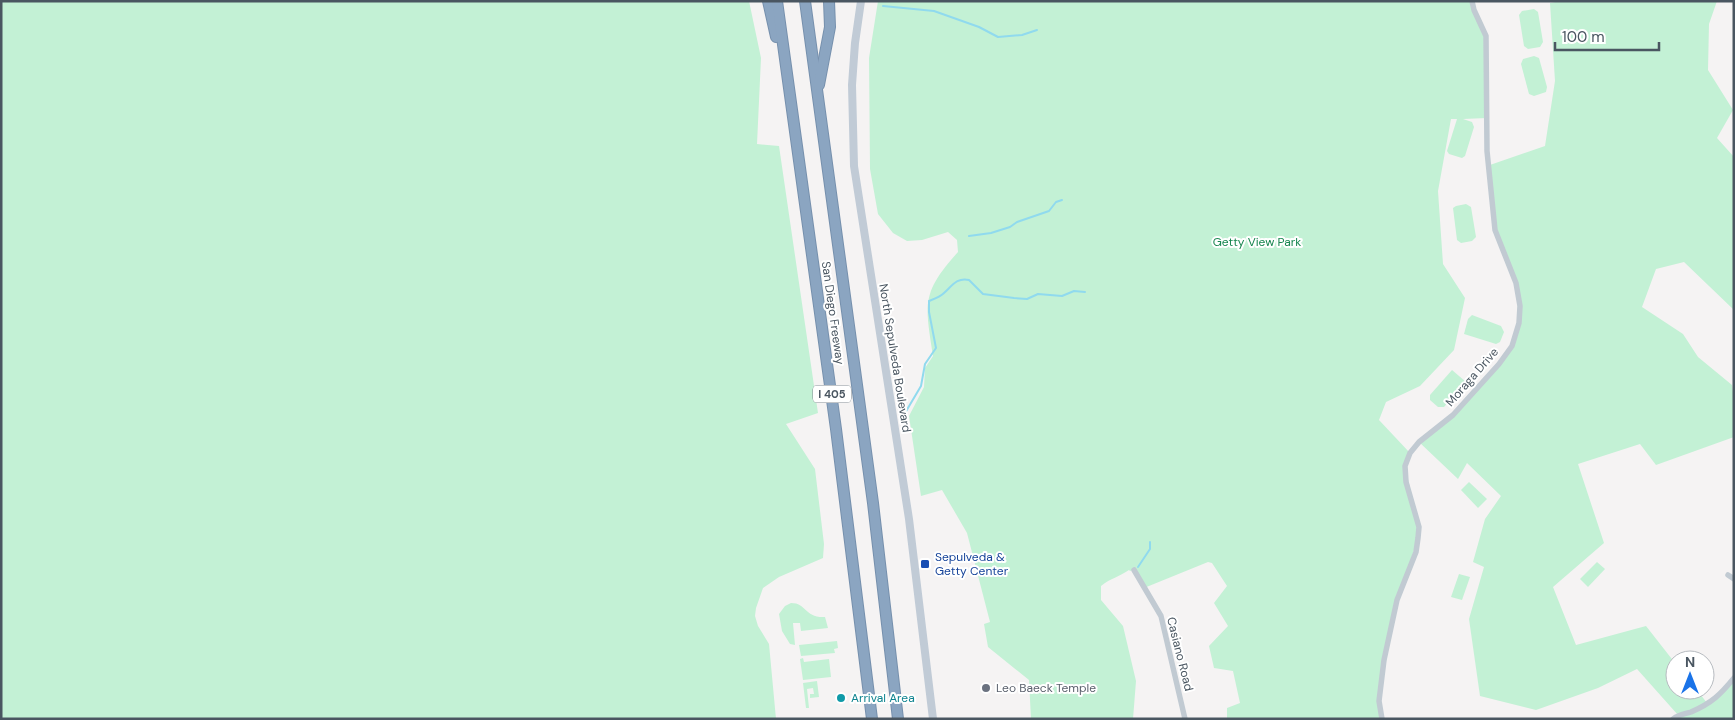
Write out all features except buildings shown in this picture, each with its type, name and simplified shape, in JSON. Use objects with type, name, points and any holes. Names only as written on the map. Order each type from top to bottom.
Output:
[{"type":"highway","points":[[768,1],[791,106]]},
{"type":"highway","name":"San Diego Freeway","points":[[777,1],[836,429],[872,719]]},
{"type":"highway","name":"San Diego Freeway","points":[[805,1],[859,396],[898,719]]},
{"type":"highway","points":[[817,96],[830,27],[829,1]]},
{"type":"main road","name":"North Sepulveda Boulevard","points":[[861,1],[852,85],[854,166],[910,527],[933,719]]},
{"type":"street","name":"Moraga Drive","points":[[1382,719],[1379,701],[1384,660],[1397,600],[1416,552],[1418,538],[1418,527],[1406,482],[1405,466],[1410,453],[1419,442],[1454,415],[1499,364],[1512,346],[1519,323],[1520,306],[1516,283],[1495,230],[1487,151],[1486,36],[1472,1]]},
{"type":"street","name":"Casiano Road","points":[[1134,570],[1161,616],[1185,719]]},
{"type":"street","points":[[1728,574],[1734,579]]},
{"type":"street","points":[[1673,719],[1678,715],[1691,712],[1718,697],[1734,678]]},
{"type":"green space","points":[[1,1],[749,1],[761,58],[757,144],[779,146],[818,413],[786,424],[815,469],[824,544],[823,558],[779,577],[763,588],[756,608],[755,616],[758,626],[769,644],[776,719],[1,719]]},
{"type":"green space","name":"Getty View Park","points":[[878,1],[1472,1],[1486,36],[1487,118],[1463,119],[1472,122],[1474,127],[1465,156],[1462,158],[1449,154],[1447,151],[1457,119],[1451,119],[1438,191],[1443,264],[1465,298],[1454,350],[1420,386],[1386,402],[1379,420],[1410,453],[1405,466],[1419,527],[1418,538],[1397,601],[1379,701],[1382,719],[1227,719],[1227,708],[1240,703],[1233,671],[1214,668],[1209,646],[1228,626],[1214,603],[1227,586],[1212,563],[1208,562],[1144,588],[1133,570],[1129,570],[1101,586],[1101,600],[1123,626],[1136,681],[1133,719],[1031,719],[1029,680],[988,647],[984,624],[990,622],[967,533],[942,490],[921,496],[909,416],[924,387],[925,368],[933,356],[928,324],[929,300],[932,289],[937,278],[958,252],[957,240],[948,232],[922,240],[907,241],[893,233],[878,214],[870,169],[869,58]]},
{"type":"green space","points":[[1561,1],[1717,1],[1709,24],[1708,70],[1733,110],[1717,138],[1734,157],[1734,310],[1684,262],[1656,269],[1642,307],[1683,334],[1698,357],[1732,385],[1734,437],[1656,465],[1640,444],[1578,464],[1604,543],[1553,587],[1576,645],[1646,626],[1665,650],[1665,700],[1705,700],[1707,703],[1710,700],[1715,700],[1715,696],[1734,678],[1734,719],[1673,719],[1678,715],[1637,669],[1598,688],[1536,710],[1480,696],[1469,619],[1484,567],[1473,562],[1485,519],[1501,496],[1467,463],[1458,479],[1419,442],[1453,415],[1512,346],[1519,323],[1516,283],[1495,230],[1487,166],[1545,146],[1555,81],[1550,3]]},
{"type":"green space","points":[[1534,9],[1538,12],[1543,42],[1540,47],[1528,49],[1524,46],[1519,15],[1522,11]]},
{"type":"green space","points":[[1534,56],[1539,58],[1547,87],[1546,92],[1534,96],[1529,94],[1521,64],[1523,59]]},
{"type":"green space","points":[[1466,204],[1471,207],[1476,237],[1472,241],[1461,243],[1457,240],[1453,208]]},
{"type":"green space","points":[[1472,315],[1501,326],[1504,332],[1500,342],[1496,344],[1464,334],[1468,319]]},
{"type":"green space","points":[[1452,370],[1466,382],[1444,407],[1438,407],[1430,400],[1430,395]]},
{"type":"green space","points":[[1469,482],[1487,499],[1478,508],[1461,490]]},
{"type":"green space","points":[[1597,562],[1605,569],[1588,587],[1580,579]]},
{"type":"green space","points":[[1459,574],[1470,577],[1462,600],[1451,597]]},
{"type":"green space","points":[[791,603],[800,605],[813,615],[825,617],[828,628],[801,631],[800,623],[793,623],[795,645],[790,644],[782,631],[779,614],[785,606]]},
{"type":"green space","points":[[837,641],[838,648],[834,649],[835,653],[801,656],[799,645]]},
{"type":"green space","points":[[803,658],[804,662],[829,659],[831,677],[803,680],[800,659]]},
{"type":"green space","points":[[817,681],[819,697],[810,698],[810,694],[814,694],[813,688],[807,689],[809,708],[806,708],[803,683]]},
{"type":"waterway","points":[[883,6],[934,11],[979,27],[998,37],[1022,35],[1037,30]]},
{"type":"waterway","points":[[969,236],[991,233],[1010,227],[1017,222],[1049,211],[1056,202],[1062,200]]},
{"type":"waterway","points":[[905,413],[921,386],[925,364],[936,348],[929,312],[929,301],[941,296],[955,283],[965,279],[969,280],[983,294],[1027,299],[1038,294],[1062,296],[1074,291],[1085,292]]},
{"type":"waterway","points":[[1138,567],[1150,549],[1150,542]]},
{"type":"place","name":"Sepulveda & Getty Center","points":[[925,564]]},
{"type":"place","name":"Leo Baeck Temple","points":[[986,688]]},
{"type":"place","name":"Arrival Area","points":[[841,698]]}]
